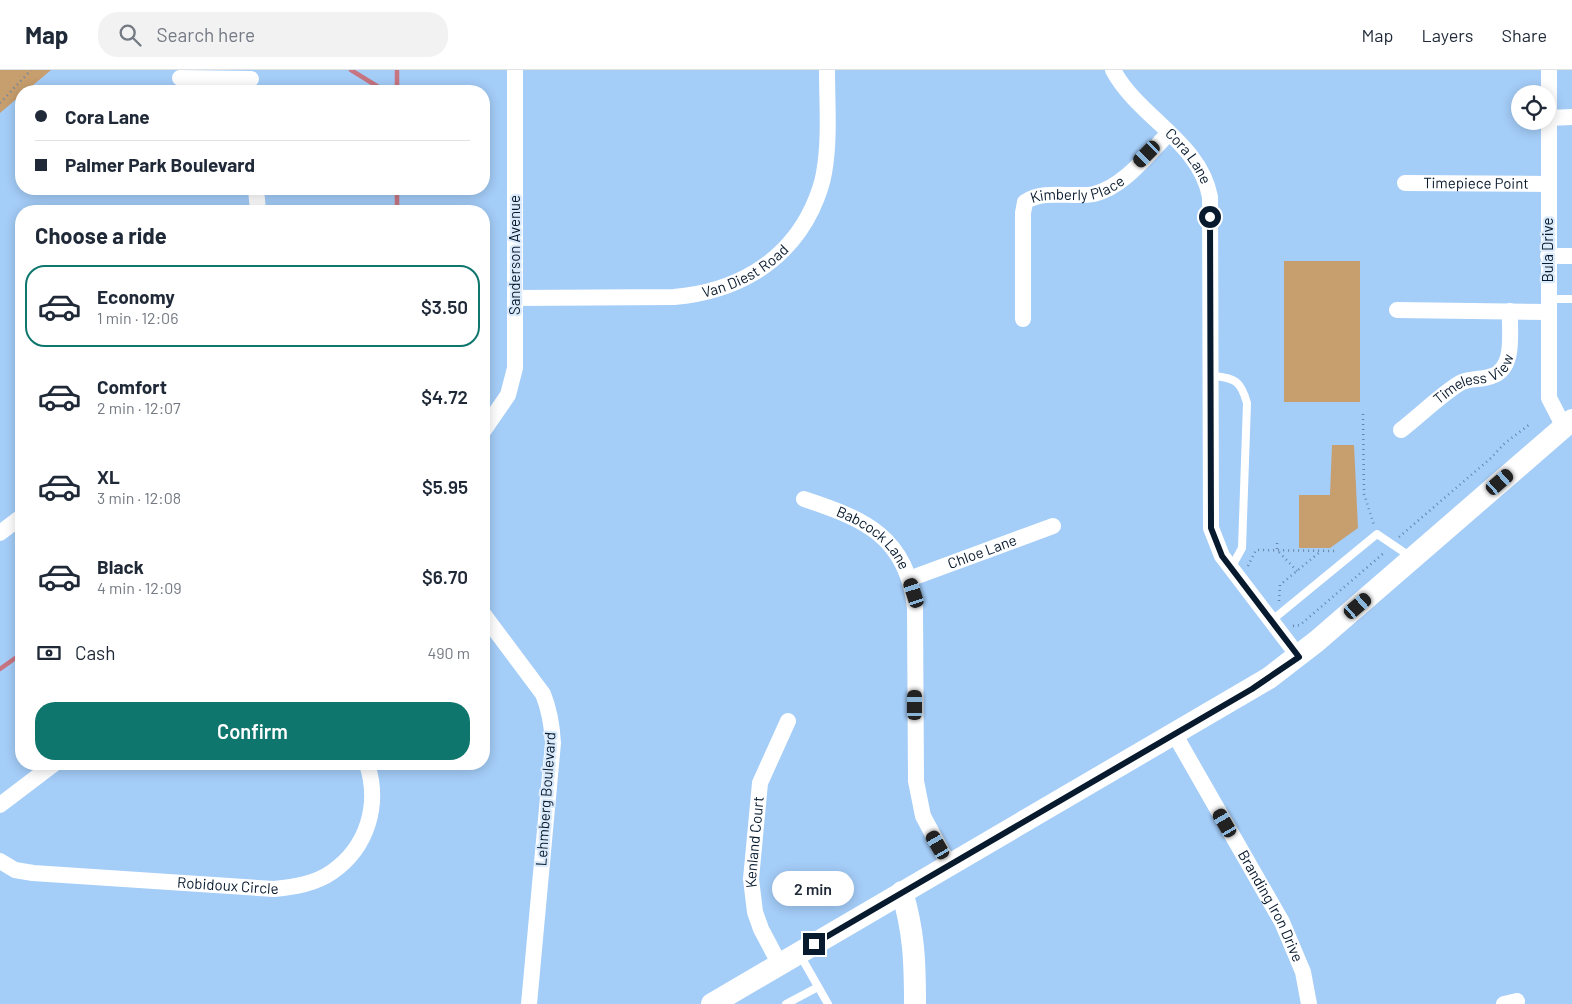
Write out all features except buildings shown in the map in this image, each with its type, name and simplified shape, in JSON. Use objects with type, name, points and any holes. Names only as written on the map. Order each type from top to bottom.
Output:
[{"type":"main road","points":[[712,1004],[1252,689],[1299,657],[1568,424]]},
{"type":"main road","points":[[902,892],[914,941],[915,1004]]},
{"type":"street","name":"Sanderson Avenue","points":[[490,422],[501,408],[513,382],[515,368],[515,70]]},
{"type":"street","name":"Van Diest Road","points":[[515,298],[674,297],[700,295],[731,285],[766,266],[784,251],[798,234],[818,196],[827,155],[827,70]]},
{"type":"street","name":"Cora Lane","points":[[1113,70],[1122,85],[1169,133],[1202,171],[1210,197],[1211,528],[1214,542],[1234,563],[1276,617],[1299,657]]},
{"type":"street","name":"Bula Drive","points":[[1549,70],[1549,85]]},
{"type":"street","points":[[180,78],[251,80]]},
{"type":"street","points":[[1556,118],[1572,117]]},
{"type":"street","name":"Bula Drive","points":[[1548,130],[1549,398],[1568,424]]},
{"type":"street","name":"Kimberly Place","points":[[1023,319],[1023,213],[1025,202],[1041,196],[1095,194],[1126,176],[1169,133]]},
{"type":"street","name":"Timepiece Point","points":[[1405,183],[1548,184]]},
{"type":"street","points":[[1548,256],[1572,256]]},
{"type":"street","points":[[1397,310],[1510,311],[1549,305]]},
{"type":"street","name":"Timeless View","points":[[1402,430],[1462,382],[1491,377],[1501,372],[1506,365],[1508,356],[1510,311]]},
{"type":"street","name":"Babcock Lane","points":[[804,499],[845,512],[877,532],[897,550],[909,579],[915,608],[916,781],[923,816],[949,865]]},
{"type":"street","points":[[1,531],[15,522]]},
{"type":"street","name":"Chloe Lane","points":[[909,579],[1053,526]]},
{"type":"street","name":"Lehmberg Boulevard","points":[[490,623],[543,694],[550,709],[552,726],[553,743],[529,1004]]},
{"type":"street","name":"Kenland Court","points":[[788,721],[760,783],[751,879],[755,912],[761,929],[790,959]]},
{"type":"street","name":"Branding Iron Drive","points":[[1175,735],[1282,922],[1303,972],[1309,1004]]},
{"type":"street","points":[[0,804],[46,770]]},
{"type":"street","name":"Robidoux Circle","points":[[0,861],[15,870],[33,873],[274,888],[296,887],[332,873],[358,845],[367,828],[372,812],[373,794],[369,770]]},
{"type":"lane","points":[[1549,305],[1572,299]]},
{"type":"lane","points":[[1210,375],[1233,378],[1239,383],[1247,402],[1242,548],[1234,563]]},
{"type":"lane","points":[[1276,617],[1377,534],[1414,558]]},
{"type":"lane","points":[[790,959],[818,986],[828,1004]]},
{"type":"lane","points":[[786,1004],[818,986]]},
{"type":"path","points":[[17,85],[31,70]]},
{"type":"path","points":[[0,103],[15,87]]},
{"type":"path","points":[[1363,414],[1364,494],[1377,534]]},
{"type":"path","points":[[1320,550],[1280,585],[1279,601],[1274,603],[1276,617],[1291,625],[1300,625],[1394,545],[1402,533],[1491,458],[1505,443],[1530,424]]},
{"type":"path","points":[[1277,543],[1277,550],[1297,571]]},
{"type":"path","points":[[1234,563],[1246,569],[1256,550],[1339,551]]},
{"type":"shaded area","points":[[0,70],[51,70],[33,85],[15,85],[15,100],[0,113]]},
{"type":"shaded area","points":[[1284,261],[1360,261],[1360,402],[1284,402]]},
{"type":"shaded area","points":[[1332,445],[1354,445],[1358,528],[1330,548],[1299,548],[1299,495],[1330,495]]},
{"type":"waterway","points":[[351,70],[375,85]]},
{"type":"waterway","points":[[397,70],[397,85]]},
{"type":"waterway","points":[[397,195],[397,205]]},
{"type":"waterway","points":[[0,669],[15,658]]},
{"type":"route","points":[[814,944],[1175,735],[1252,689],[1299,657],[1222,556],[1214,542],[1211,528],[1210,217]]}]
